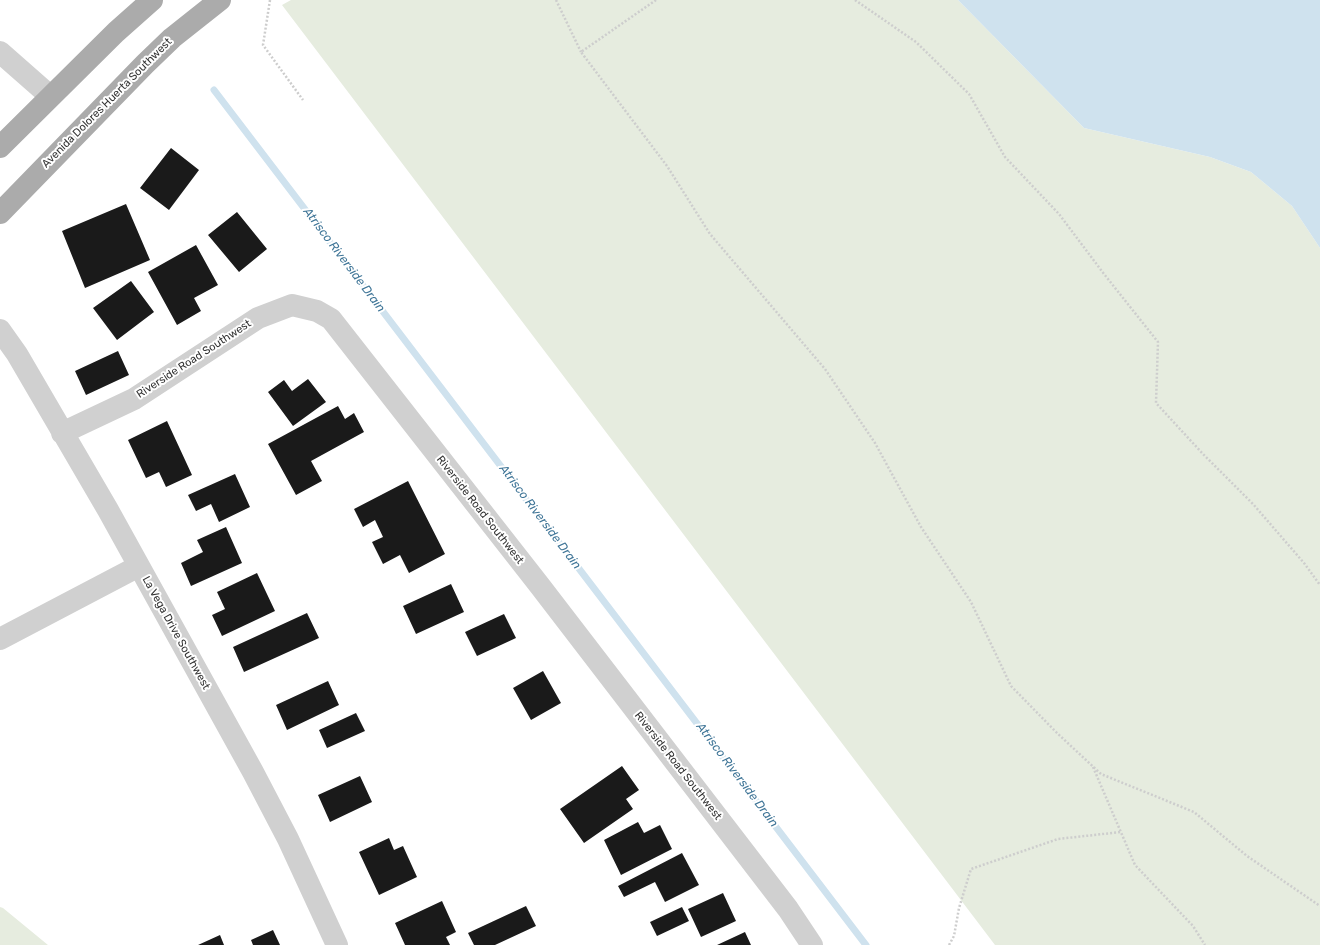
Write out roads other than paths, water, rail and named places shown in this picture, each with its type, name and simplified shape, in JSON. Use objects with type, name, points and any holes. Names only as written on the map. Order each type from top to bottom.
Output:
[{"type":"main road","points":[[0,148],[50,96],[116,32],[152,0]]},
{"type":"main road","name":"Avenida Dolores Huerta Southwest","points":[[0,213],[145,64],[172,38],[220,0]]},
{"type":"street","points":[[0,52],[50,96]]},
{"type":"street","name":"Riverside Road Southwest","points":[[62,433],[134,399],[258,318],[292,305],[317,311],[331,319],[540,586],[774,890],[812,945]]},
{"type":"street","name":"La Vega Drive Southwest","points":[[0,330],[17,354],[139,566],[253,772],[288,840],[338,945]]},
{"type":"street","points":[[0,639],[139,566]]},
{"type":"water","points":[[958,0],[1320,0],[1320,248],[1292,206],[1251,172],[1210,157],[1084,128]]},
{"type":"waterway","name":"Atrisco Riverside Drain","points":[[214,90],[866,945]]}]
